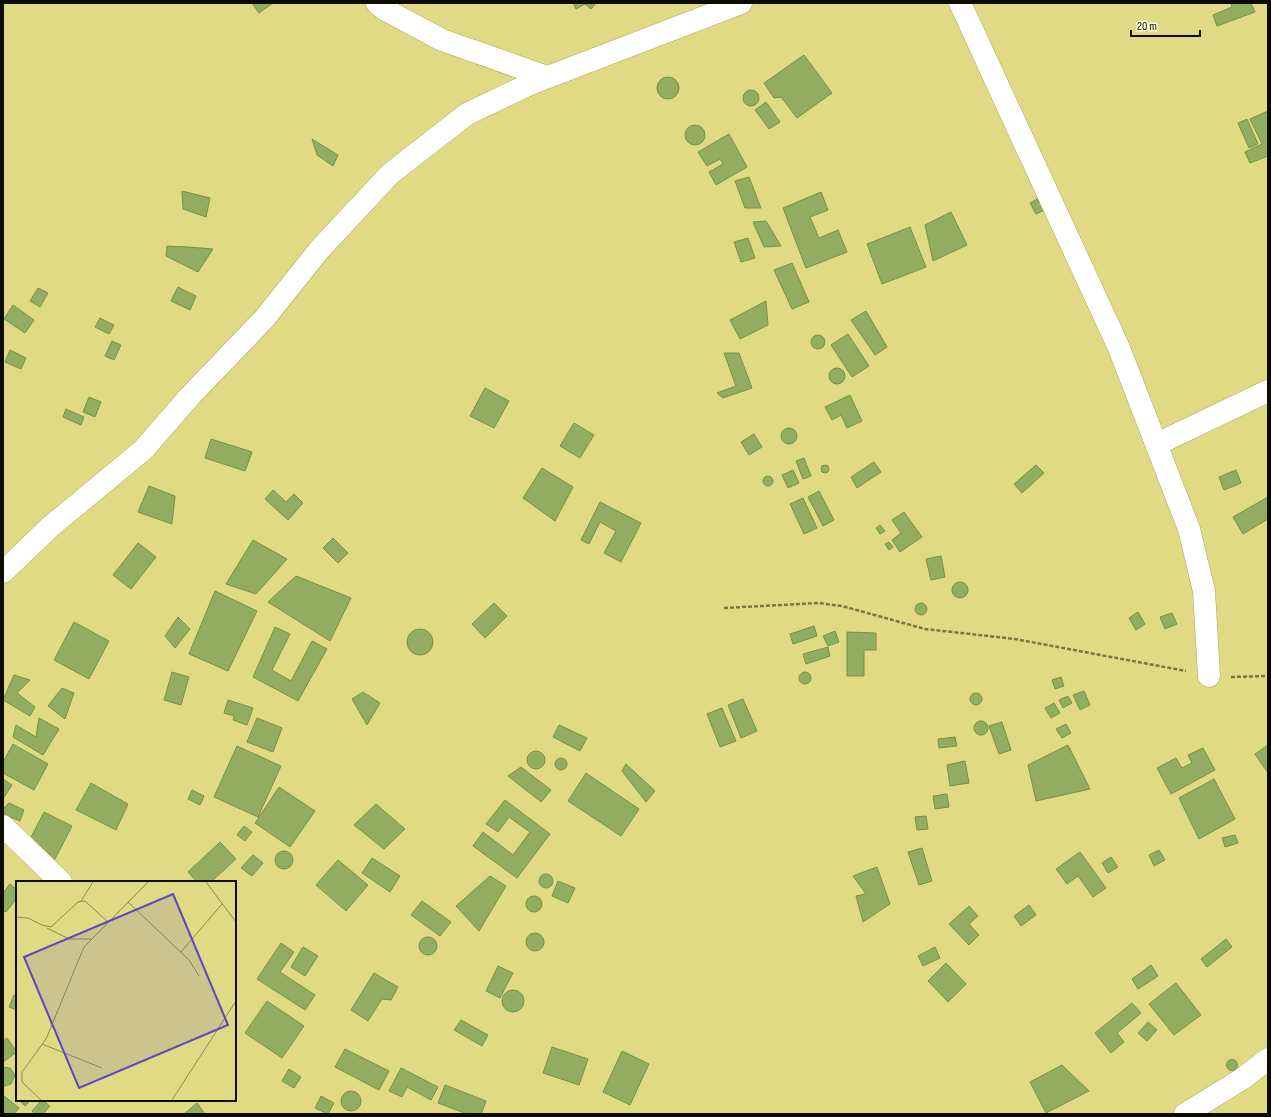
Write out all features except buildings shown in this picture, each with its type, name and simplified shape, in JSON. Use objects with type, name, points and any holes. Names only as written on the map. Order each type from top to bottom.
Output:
[{"type":"street","points":[[377,3],[384,9],[442,40],[548,77]]},
{"type":"street","points":[[3,572],[50,527],[143,450],[190,396],[264,319],[320,249],[390,174],[467,114],[548,77],[718,7],[741,3]]},
{"type":"street","points":[[960,3],[1119,348],[1189,529],[1204,591],[1209,676]]},
{"type":"street","points":[[1157,444],[1268,391]]},
{"type":"street","points":[[3,826],[60,881]]},
{"type":"street","points":[[1185,1114],[1242,1079],[1268,1059]]},
{"type":"path","points":[[724,608],[819,603],[842,606],[924,629],[1022,640],[1209,676],[1268,676]]}]
